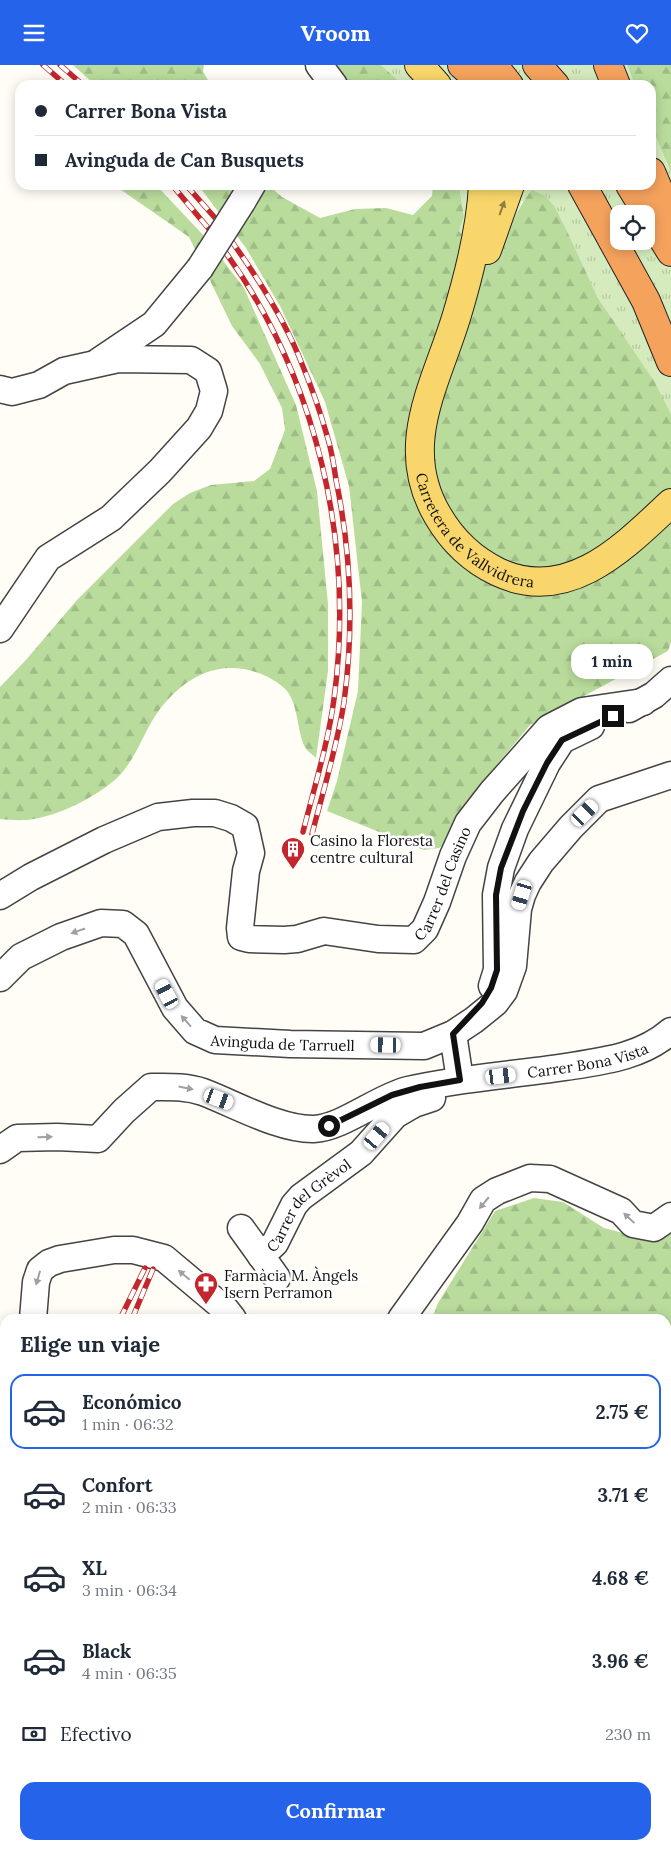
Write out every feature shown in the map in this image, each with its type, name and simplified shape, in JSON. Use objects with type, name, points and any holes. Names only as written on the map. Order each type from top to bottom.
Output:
[{"type":"highway","points":[[462,65],[479,80]]},
{"type":"highway","points":[[493,65],[505,80]]},
{"type":"highway","points":[[537,65],[550,80]]},
{"type":"highway","points":[[608,65],[614,80]]},
{"type":"highway","points":[[656,184],[671,219]]},
{"type":"highway","points":[[567,190],[631,297],[668,354]]},
{"type":"highway","points":[[585,190],[646,301],[668,354]]},
{"type":"highway","points":[[633,190],[671,252]]},
{"type":"main road","points":[[419,65],[432,80]]},
{"type":"main road","name":"Carretera de Vallvidrera","points":[[482,190],[478,228],[456,317],[426,403],[421,429],[420,447],[423,484],[442,523],[463,549],[490,568],[502,574],[527,581],[551,581],[592,569],[634,537],[671,503]]},
{"type":"main road","name":"Carretera de Vallvidrera","points":[[456,317],[480,267],[508,190]]},
{"type":"street","points":[[319,65],[330,80]]},
{"type":"street","points":[[98,363],[154,324],[200,268],[247,193]]},
{"type":"street","points":[[0,389],[12,393],[39,385],[64,371],[118,359],[191,359],[208,371],[214,391],[210,411],[199,428],[160,471],[111,518],[48,558],[0,629]]},
{"type":"street","points":[[452,1082],[453,1034],[482,1003],[491,988],[497,970],[496,895],[501,868],[523,811],[547,763],[562,740],[643,702],[671,680]]},
{"type":"street","name":"Carrer del Casino","points":[[0,896],[31,877],[158,817],[193,813],[215,813],[231,818],[245,826],[251,853],[246,871],[240,928],[241,937],[284,940],[297,939],[324,931],[378,939],[414,940],[426,929],[453,856],[468,823],[492,792],[549,728],[582,711],[643,702]]},
{"type":"street","name":"Avinguda de Tarruell","points":[[0,978],[20,957],[61,937],[101,923],[123,924],[136,935],[175,1008],[195,1031],[215,1040],[290,1044],[424,1046],[453,1034],[495,1003],[504,991],[513,966],[518,909],[522,895],[537,868],[571,827],[598,799],[671,775]]},
{"type":"street","name":"Carrer Bona Vista","points":[[0,1149],[17,1138],[98,1139],[124,1111],[151,1087],[180,1087],[202,1092],[286,1124],[315,1129],[329,1126],[392,1095],[420,1087],[597,1063],[630,1055],[660,1041],[671,1031]]},
{"type":"street","name":"Carrer del Grèvol","points":[[261,1256],[275,1243],[294,1205],[301,1197],[362,1153],[400,1111],[444,1094],[452,1082]]},
{"type":"street","points":[[405,1314],[470,1223],[483,1201],[497,1191],[530,1178],[550,1179],[621,1211],[633,1224],[654,1228],[671,1216]]},
{"type":"street","points":[[241,1228],[277,1277]]},
{"type":"street","points":[[33,1314],[36,1282],[40,1269],[49,1263],[60,1259],[95,1253],[133,1250],[164,1258],[229,1314]]},
{"type":"green space","points":[[73,65],[204,65],[203,72],[208,80],[90,80]]},
{"type":"green space","points":[[334,65],[381,65],[398,80],[346,80]]},
{"type":"green space","points":[[381,65],[627,65],[633,80],[398,80]]},
{"type":"green space","points":[[627,65],[671,65],[671,172],[656,138],[656,80],[633,80]]},
{"type":"green space","points":[[656,138],[671,172],[671,414],[646,370],[598,298],[555,207],[522,201],[505,243],[489,265],[459,231],[464,217],[460,190],[656,190]]},
{"type":"green space","points":[[121,190],[161,190],[205,237],[244,288],[296,405],[317,491],[328,604],[328,671],[316,758],[305,747],[295,707],[292,699],[283,687],[267,676],[241,669],[209,671],[187,683],[167,700],[152,721],[122,773],[98,792],[78,804],[45,817],[26,820],[0,819],[0,687],[77,600],[173,504],[190,493],[211,485],[254,481],[270,469],[285,430],[282,408],[260,364],[232,326],[189,237]]},
{"type":"green space","points":[[202,190],[274,190],[282,197],[320,218],[355,209],[386,208],[413,215],[432,196],[433,190],[460,190],[464,217],[459,231],[489,265],[501,247],[525,199],[532,190],[545,196],[555,207],[598,298],[654,381],[671,414],[671,642],[668,651],[530,725],[495,767],[445,844],[439,848],[424,850],[327,811],[337,781],[358,691],[362,602],[349,486],[325,402],[280,306],[246,248]]},
{"type":"green space","points":[[534,1198],[563,1202],[604,1228],[650,1240],[671,1231],[671,1314],[434,1314],[438,1303],[495,1211]]},
{"type":"railway","points":[[43,65],[60,80]]},
{"type":"railway","points":[[60,65],[77,80]]},
{"type":"railway","points":[[176,190],[209,229]]},
{"type":"railway","points":[[190,190],[216,219]]},
{"type":"railway","points":[[230,239],[261,284],[279,315],[309,382],[331,449],[345,535],[350,618],[344,702],[338,736],[312,834]]},
{"type":"railway","points":[[223,249],[256,299],[283,351],[305,406],[322,463],[333,521],[339,580],[339,640],[334,699],[324,749],[303,832]]},
{"type":"railway","points":[[122,1314],[145,1268]]},
{"type":"railway","points":[[134,1314],[153,1269]]},
{"type":"place","name":"Casino la Floresta centre cultural","points":[[293,870]]},
{"type":"place","name":"Farmàcia M. Àngels Isern Perramon","points":[[206,1305]]},
{"type":"route","points":[[329,1126],[392,1095],[420,1087],[460,1080],[453,1034],[482,1003],[491,988],[497,970],[496,895],[501,868],[515,829],[547,763],[562,740],[613,716]]}]
